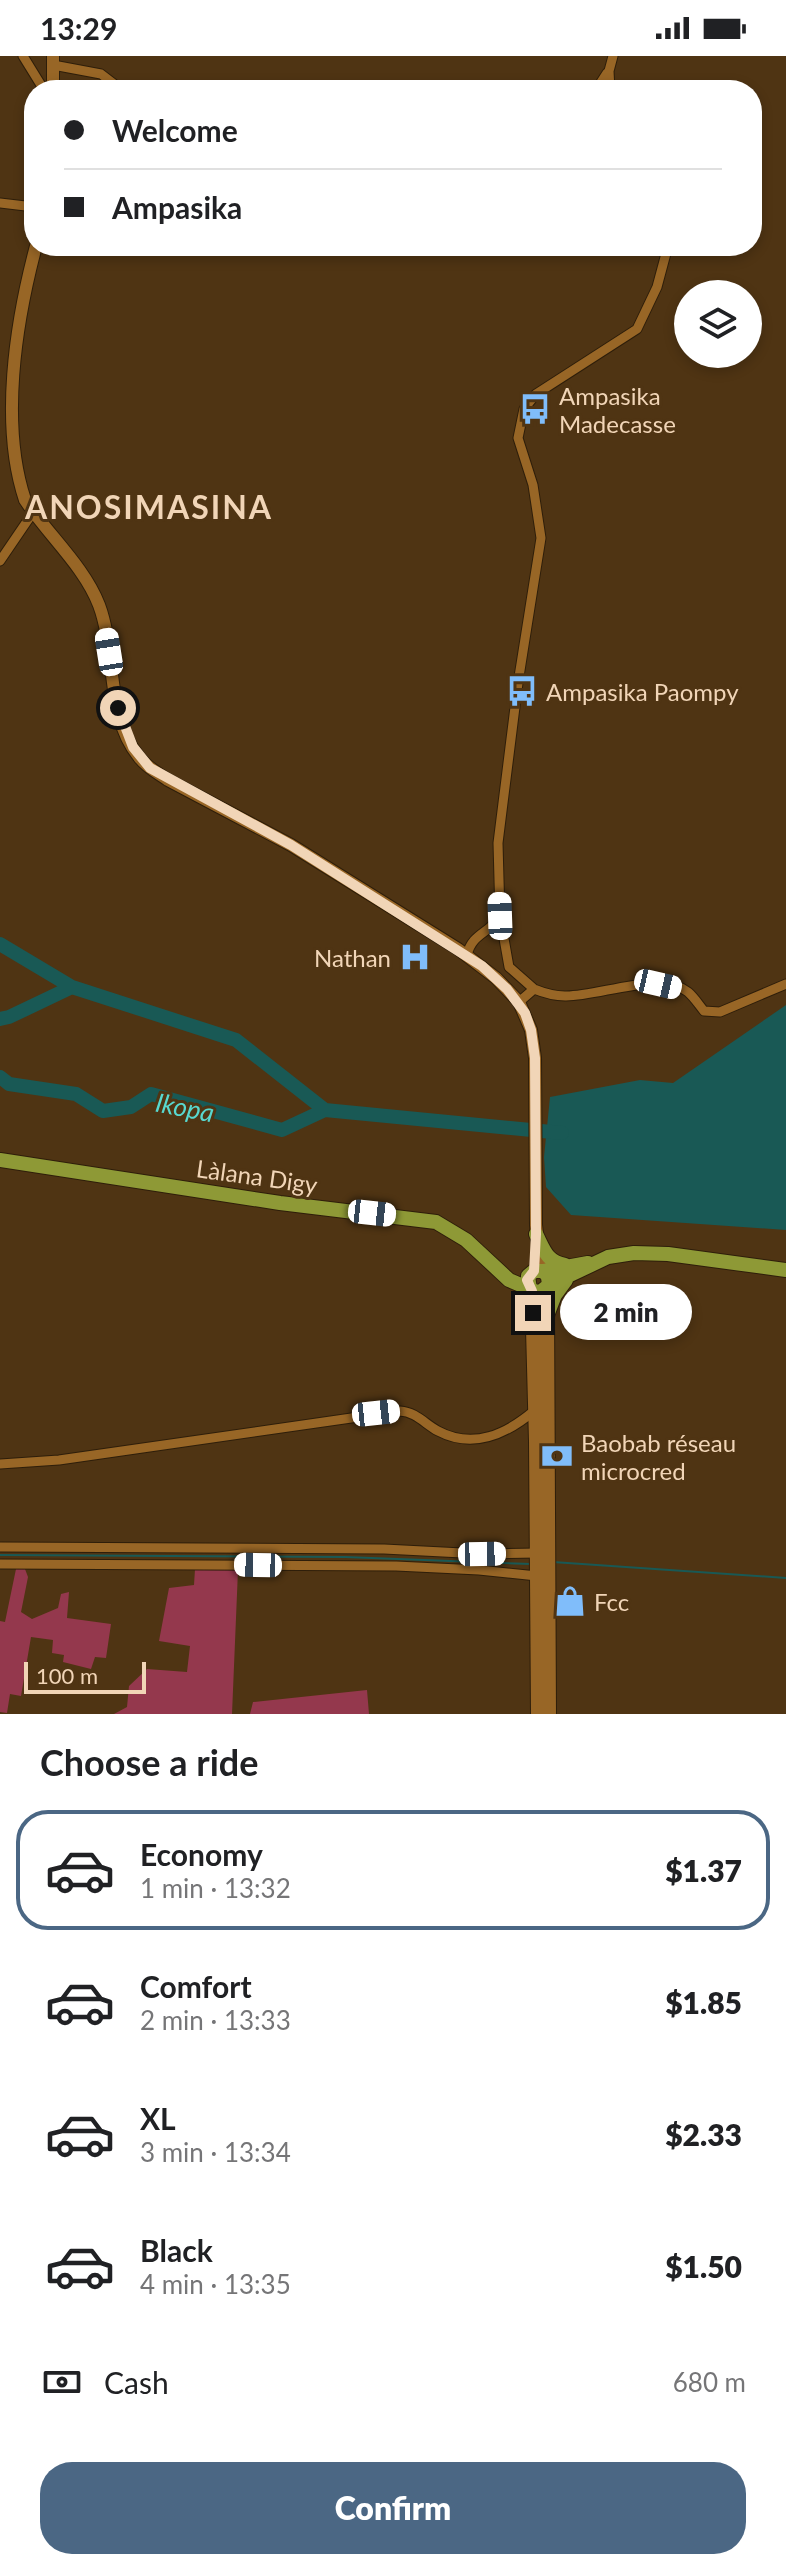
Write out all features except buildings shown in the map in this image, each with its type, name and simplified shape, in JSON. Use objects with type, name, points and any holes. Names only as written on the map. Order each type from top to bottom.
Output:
[{"type":"main road","name":"Làlana Digy","points":[[0,1160],[280,1203],[436,1222],[466,1240],[509,1280],[531,1290]]},
{"type":"main road","points":[[536,1230],[548,1258],[570,1271]]},
{"type":"main road","points":[[494,1266],[507,1271],[540,1274],[570,1271],[616,1255],[668,1254],[786,1270]]},
{"type":"main road","points":[[546,1318],[555,1295],[570,1271]]},
{"type":"main road","points":[[540,1274],[527,1280],[531,1290],[549,1714]]},
{"type":"main road","points":[[540,1274],[546,1318],[542,1552]]},
{"type":"main road","points":[[538,1714],[543,1575]]},
{"type":"street","points":[[23,56],[38,80]]},
{"type":"street","points":[[609,80],[613,56]]},
{"type":"street","points":[[53,60],[101,74],[109,80]]},
{"type":"street","points":[[603,80],[609,71]]},
{"type":"street","points":[[0,203],[24,206]]},
{"type":"street","points":[[33,256],[12,334],[3,402],[5,449],[16,485],[89,585],[99,604],[124,728],[139,758],[168,780],[291,845],[467,955],[519,1002],[531,1030],[535,1074],[536,1230],[540,1274]]},
{"type":"street","points":[[665,256],[657,287],[637,329],[548,385],[524,409],[518,438],[533,485],[541,538],[518,683],[498,843],[500,916],[509,967],[534,989],[565,996],[604,992],[631,985],[658,984],[686,990],[704,1011],[720,1012],[786,984]]},
{"type":"street","points":[[0,561],[34,511]]},
{"type":"street","points":[[467,955],[472,940],[492,927],[500,916]]},
{"type":"street","points":[[519,1002],[534,989]]},
{"type":"street","points":[[0,1464],[59,1460],[400,1411],[414,1415],[451,1436],[473,1440],[496,1437],[535,1410]]},
{"type":"street","points":[[0,1547],[384,1549],[482,1554],[542,1552]]},
{"type":"street","points":[[0,1564],[396,1566],[543,1575]]},
{"type":"shaded area","points":[[16,1569],[25,1569],[28,1577],[21,1612],[32,1619],[58,1608],[61,1594],[69,1592],[67,1618],[111,1624],[106,1658],[95,1657],[91,1669],[63,1662],[64,1655],[52,1653],[53,1640],[31,1637],[21,1696],[10,1694],[7,1713],[0,1712],[0,1621],[5,1622]]},
{"type":"shaded area","points":[[195,1569],[238,1570],[232,1714],[114,1714],[127,1707],[129,1686],[147,1669],[187,1672],[190,1646],[159,1641],[169,1588],[194,1585]]},
{"type":"shaded area","points":[[367,1690],[369,1714],[250,1714],[253,1702]]},
{"type":"water","points":[[786,1005],[786,1230],[571,1215],[546,1187],[544,1157],[550,1097],[640,1080],[673,1083]]},
{"type":"waterway","name":"Ikopa","points":[[0,944],[72,987],[236,1040],[325,1110]]},
{"type":"waterway","name":"Ikopa","points":[[0,1019],[72,987]]},
{"type":"waterway","name":"Ikopa","points":[[0,1077],[9,1084],[76,1094],[103,1111],[131,1107],[151,1094],[282,1130],[325,1110],[562,1133]]},
{"type":"waterway","points":[[0,1555],[345,1557],[531,1564]]},
{"type":"waterway","points":[[553,1562],[786,1578]]},
{"type":"place","name":"Ampasika Madecasse","points":[[535,409]]},
{"type":"place","name":"Ampasika Paompy","points":[[522,691]]},
{"type":"place","name":"Nathan","points":[[415,957]]},
{"type":"place","name":"Baobab réseau microcred","points":[[557,1456]]},
{"type":"place","name":"Fcc","points":[[570,1601]]},
{"type":"district","name":"ANOSIMASINA","points":[[149,506]]},
{"type":"route","points":[[118,708],[133,747],[150,768],[291,845],[458,949],[496,978],[519,1002],[531,1030],[535,1058],[536,1234],[534,1271],[527,1280],[532,1291],[533,1313]]}]
